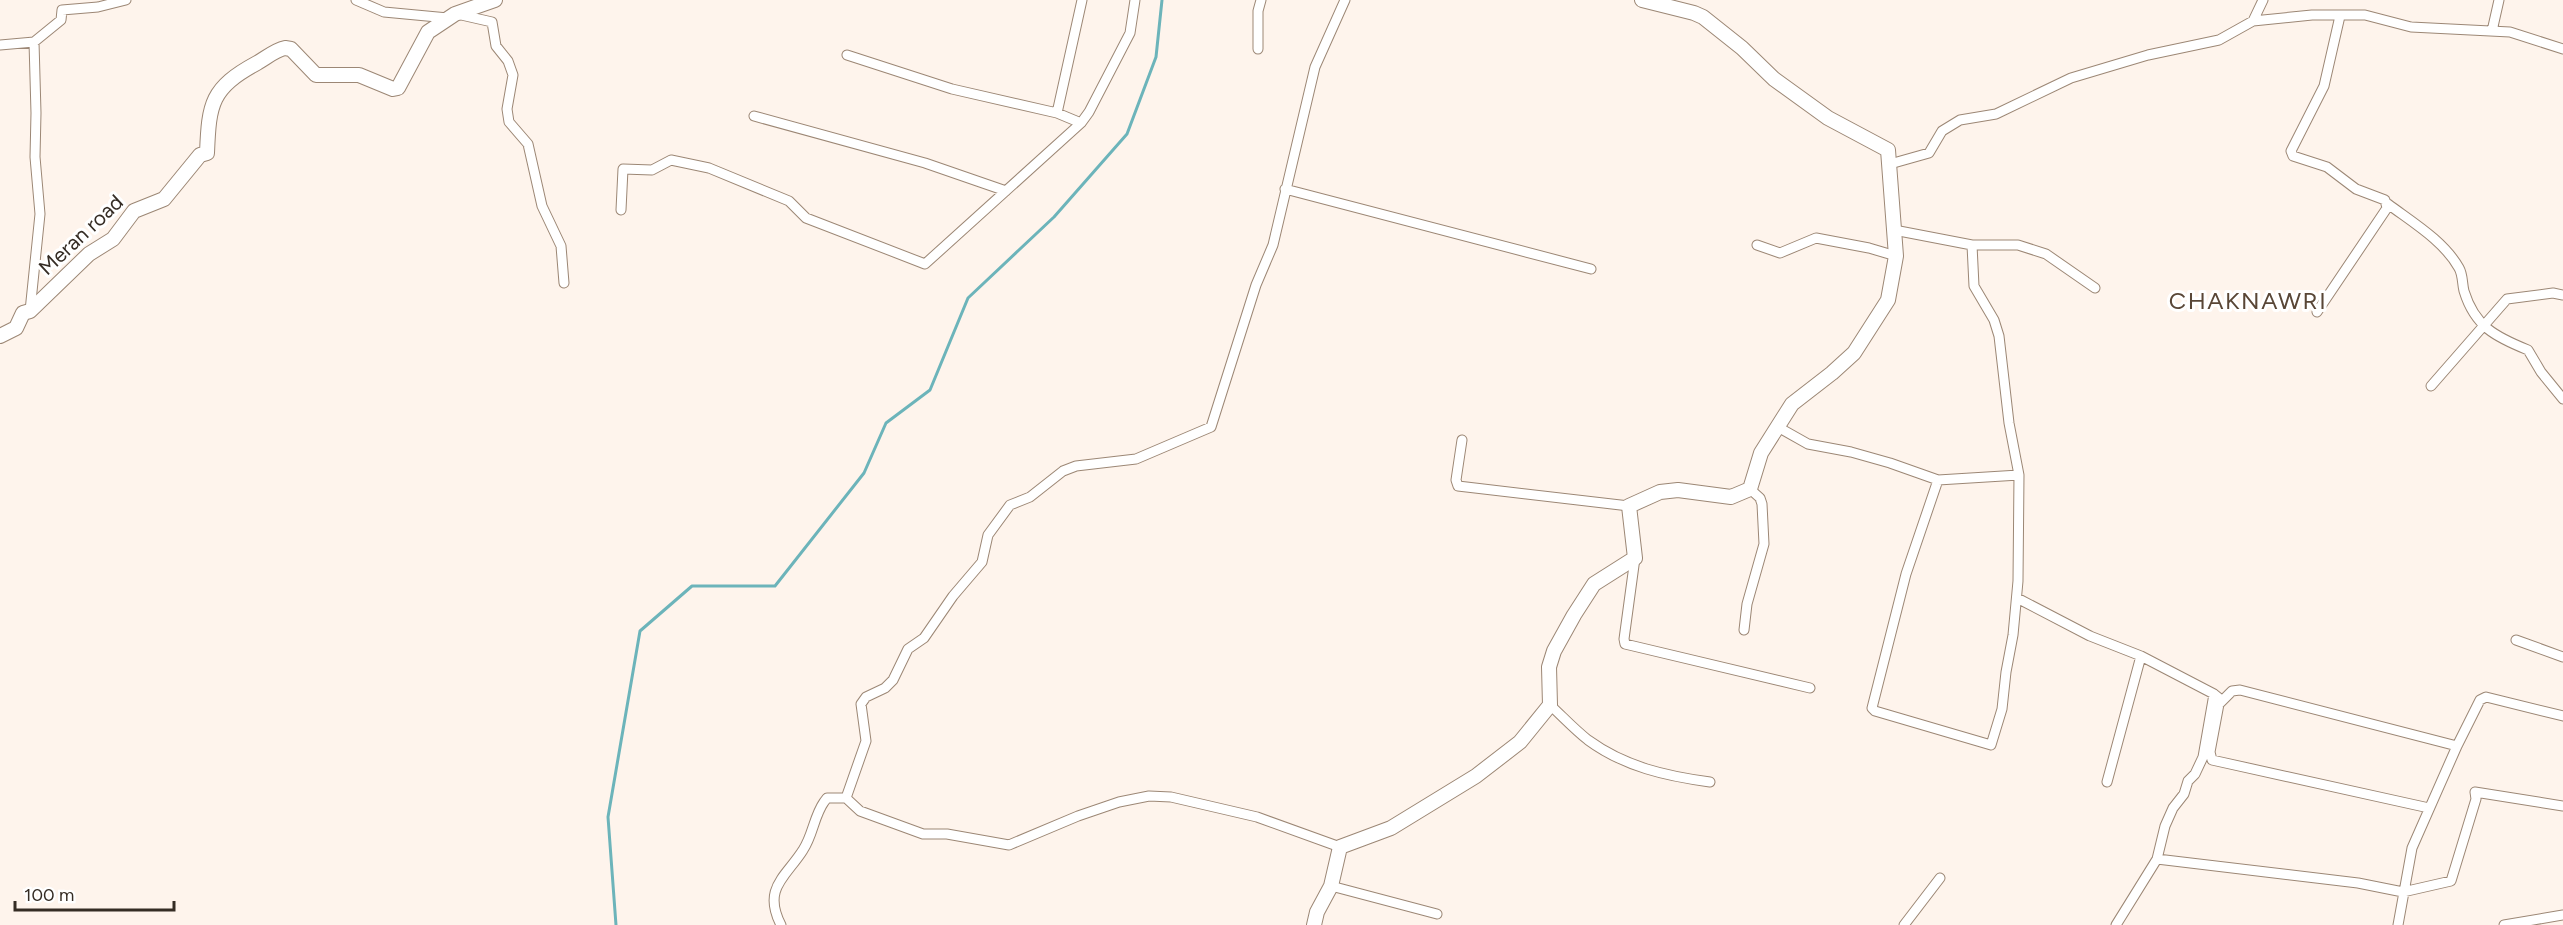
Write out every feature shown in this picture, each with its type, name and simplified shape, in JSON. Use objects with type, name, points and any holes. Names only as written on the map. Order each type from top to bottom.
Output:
[{"type":"street","points":[[0,45],[34,42],[61,20],[62,10],[98,7],[126,0]]},
{"type":"street","points":[[356,0],[384,12],[489,20],[494,25],[496,46],[508,61],[513,75],[507,109],[509,122],[528,144],[542,206],[561,246],[564,283]]},
{"type":"street","name":"Meran road","points":[[0,336],[16,328],[24,313],[30,311],[89,254],[113,239],[134,211],[164,200],[200,155],[207,153],[209,115],[216,95],[233,76],[285,48],[291,50],[316,75],[359,75],[393,89],[398,88],[428,32],[452,16],[495,0]]},
{"type":"street","points":[[1057,113],[1082,0]]},
{"type":"street","points":[[621,210],[623,169],[652,170],[671,160],[709,168],[729,176],[789,201],[806,218],[925,264],[1081,123],[1130,33],[1135,0]]},
{"type":"street","points":[[1258,49],[1258,11],[1261,0]]},
{"type":"street","points":[[846,798],[866,741],[861,704],[866,697],[885,688],[893,680],[908,649],[924,638],[982,562],[988,535],[1010,505],[1030,497],[1062,471],[1076,466],[1136,459],[1211,427],[1256,285],[1272,245],[1315,67],[1345,0]]},
{"type":"street","points":[[1642,0],[1703,17],[1742,48],[1774,79],[1828,118],[1888,150],[1896,256],[1888,300],[1854,353],[1832,373],[1799,396],[1776,426],[1761,453],[1750,489]]},
{"type":"street","points":[[2253,21],[2263,0]]},
{"type":"street","points":[[2492,31],[2499,0]]},
{"type":"street","points":[[1890,164],[1929,153],[1942,131],[1960,120],[1996,114],[2071,78],[2148,55],[2219,40],[2253,21],[2312,15],[2365,15],[2411,27],[2510,32],[2563,49]]},
{"type":"street","points":[[2340,16],[2324,86],[2291,151],[2293,156],[2327,167],[2356,189],[2385,200],[2434,239],[2459,267],[2464,290],[2476,317],[2483,326],[2509,344],[2528,350],[2541,372],[2563,399]]},
{"type":"street","points":[[30,311],[40,214],[35,157],[34,42]]},
{"type":"street","points":[[847,55],[952,89],[1057,113],[1081,123]]},
{"type":"street","points":[[754,116],[925,163],[1006,191]]},
{"type":"street","points":[[1285,189],[1591,269]]},
{"type":"street","points":[[2317,312],[2388,204]]},
{"type":"street","points":[[1894,230],[1972,245],[2018,245],[2046,254],[2095,288]]},
{"type":"street","points":[[1757,245],[1780,253],[1816,238],[1869,248],[1896,256]]},
{"type":"street","points":[[1938,480],[1906,574],[1872,708],[1875,711],[1991,745],[2002,709],[2017,598],[2019,476],[2009,423],[1999,336],[1994,320],[1974,286],[1972,245]]},
{"type":"street","points":[[2430,387],[2507,299],[2553,293],[2563,295]]},
{"type":"street","points":[[1776,426],[1808,444],[1880,460],[1938,480],[2019,476]]},
{"type":"street","points":[[1462,440],[1456,480],[1458,486],[1629,506],[1660,492],[1678,490],[1731,497],[1750,489]]},
{"type":"street","points":[[1744,630],[1747,604],[1764,544],[1762,504],[1760,498],[1750,489]]},
{"type":"street","points":[[1629,506],[1635,558],[1625,644],[1810,688]]},
{"type":"street","points":[[781,925],[775,910],[775,894],[779,880],[804,849],[824,802],[828,798],[846,798],[860,812],[923,834],[947,834],[1009,845],[1119,802],[1149,796],[1171,797],[1257,817],[1340,848],[1391,828],[1476,776],[1520,742],[1550,705],[1548,667],[1574,615],[1594,584],[1635,558]]},
{"type":"street","points":[[2017,598],[2090,636],[2142,656],[2219,698],[2210,752],[2212,760],[2429,808]]},
{"type":"street","points":[[2516,640],[2563,657]]},
{"type":"street","points":[[2107,782],[2142,656]]},
{"type":"street","points":[[2219,704],[2232,691],[2240,690],[2457,746]]},
{"type":"street","points":[[2116,925],[2157,859],[2165,826],[2173,808],[2184,794],[2188,781],[2195,774],[2203,757],[2214,694]]},
{"type":"street","points":[[2398,925],[2412,848],[2457,746],[2483,697],[2563,716]]},
{"type":"street","points":[[1550,705],[1588,740],[1634,766],[1671,777],[1710,782]]},
{"type":"street","points":[[2157,859],[2358,884],[2403,892],[2451,881],[2476,799],[2475,792],[2563,806]]},
{"type":"street","points":[[1314,925],[1317,912],[1331,886],[1340,848]]},
{"type":"street","points":[[1904,925],[1940,878]]},
{"type":"street","points":[[1331,886],[1437,914]]},
{"type":"street","points":[[2504,925],[2563,915]]},
{"type":"waterway","points":[[616,925],[608,817],[640,631],[692,586],[775,586],[864,473],[886,423],[930,390],[968,298],[1054,217],[1127,134],[1156,57],[1162,0]]},
{"type":"district","name":"CHAKNAWRI","points":[[2248,301]]}]
